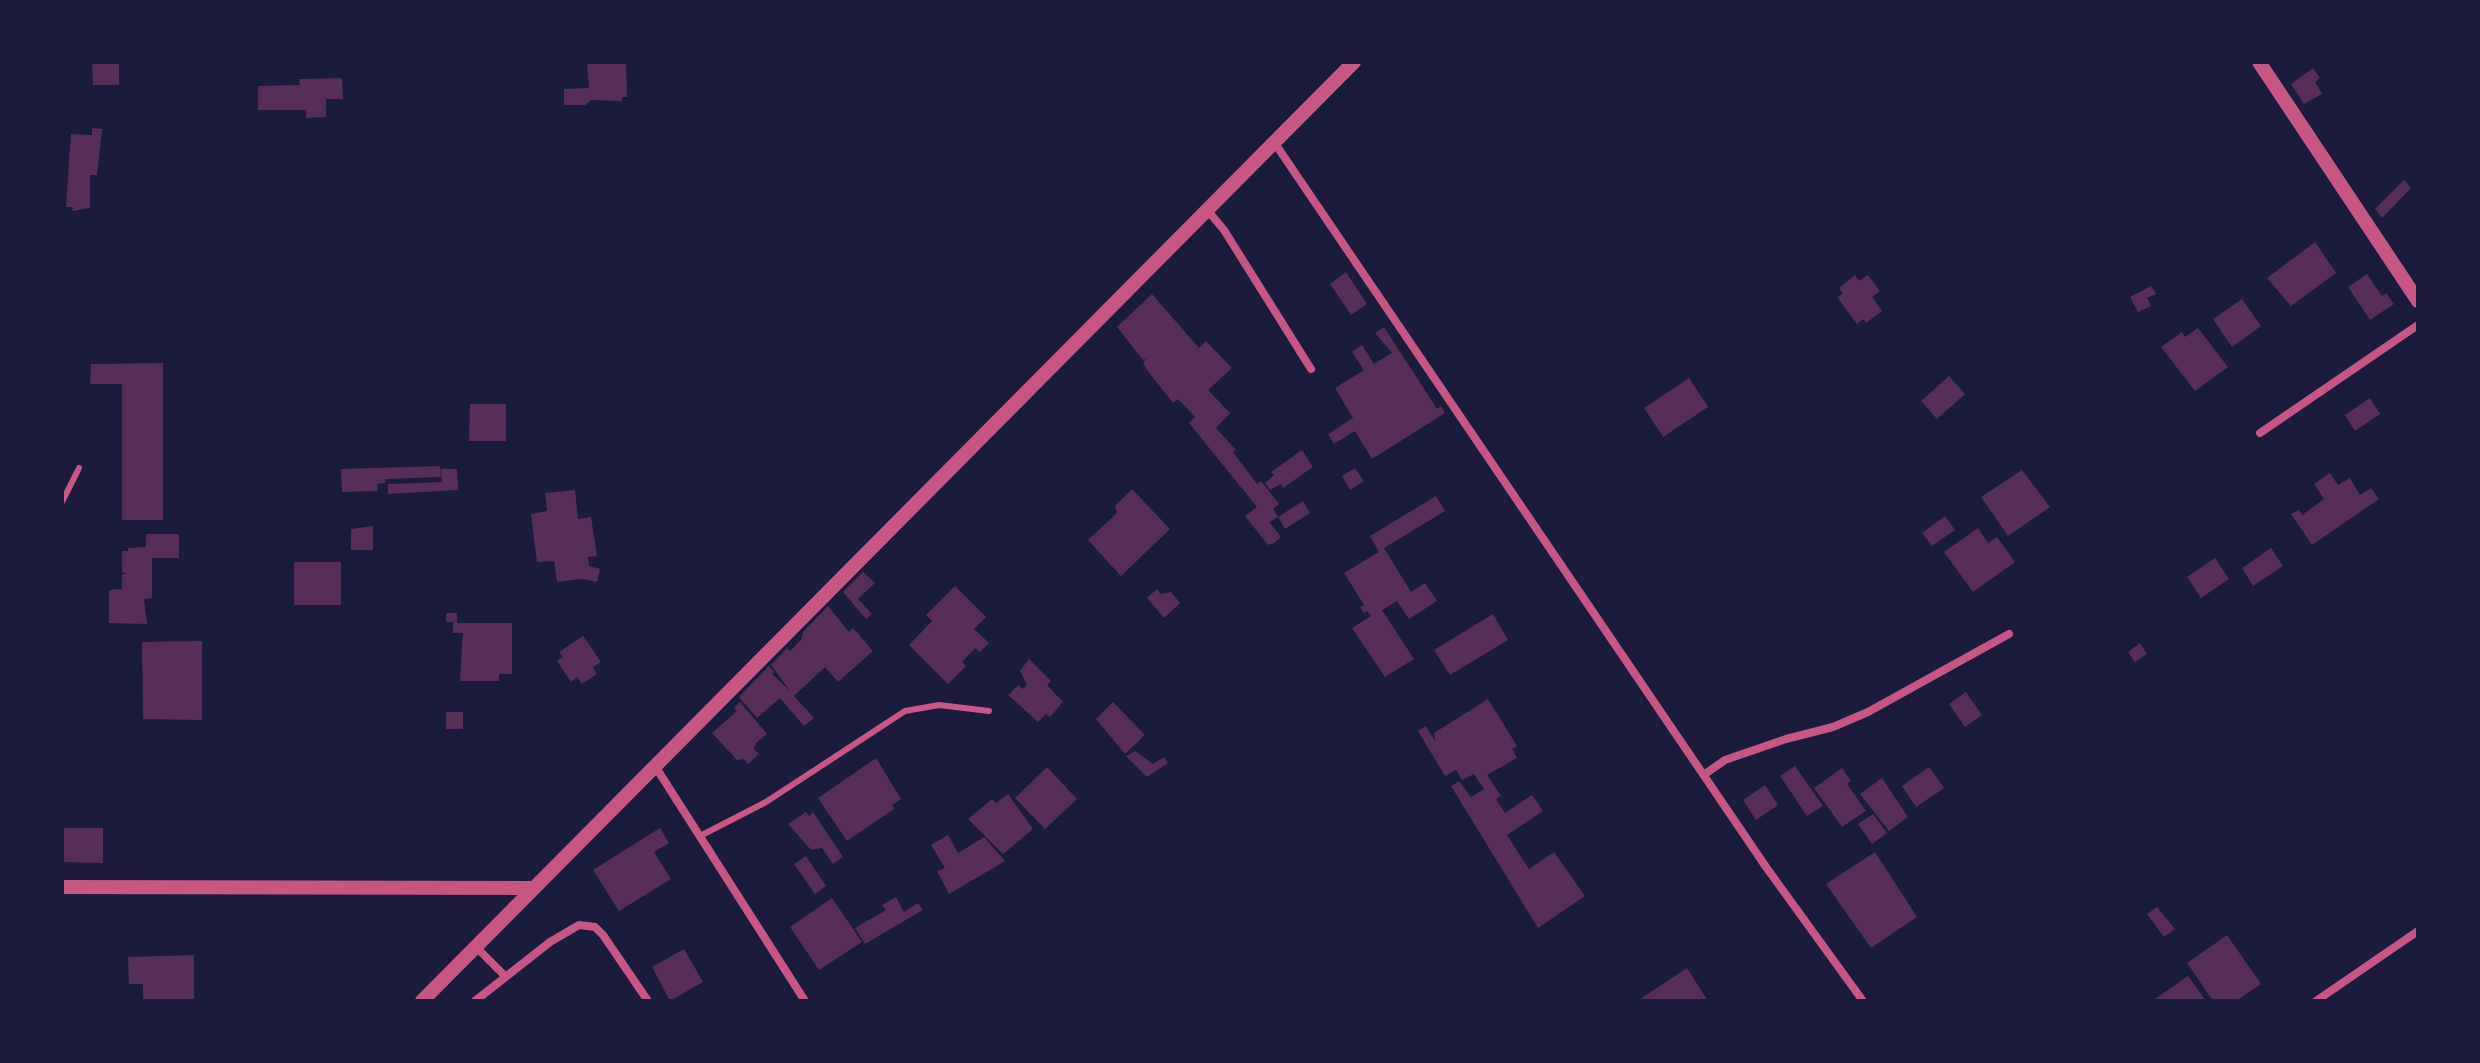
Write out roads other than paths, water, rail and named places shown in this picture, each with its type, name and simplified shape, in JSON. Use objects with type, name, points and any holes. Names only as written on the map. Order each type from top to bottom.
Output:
[{"type":"street","points":[[422,1001],[1354,62]]},
{"type":"street","points":[[2259,62],[2418,301]]},
{"type":"street","points":[[1274,142],[1766,867],[1863,1001]]},
{"type":"street","points":[[1208,211],[1224,230],[1311,369]]},
{"type":"street","points":[[2260,433],[2418,325]]},
{"type":"street","points":[[1705,774],[1725,760],[1833,727],[1868,712],[2009,634]]},
{"type":"street","points":[[654,765],[805,1001]]},
{"type":"street","points":[[62,887],[532,888]]},
{"type":"street","points":[[475,1001],[505,976],[579,925],[595,927],[627,967],[648,1001]]},
{"type":"street","points":[[2316,1001],[2418,931]]},
{"type":"street","points":[[476,947],[505,976]]},
{"type":"lane","points":[[62,502],[79,468]]},
{"type":"lane","points":[[700,836],[766,802],[905,711],[939,705],[989,711]]}]
